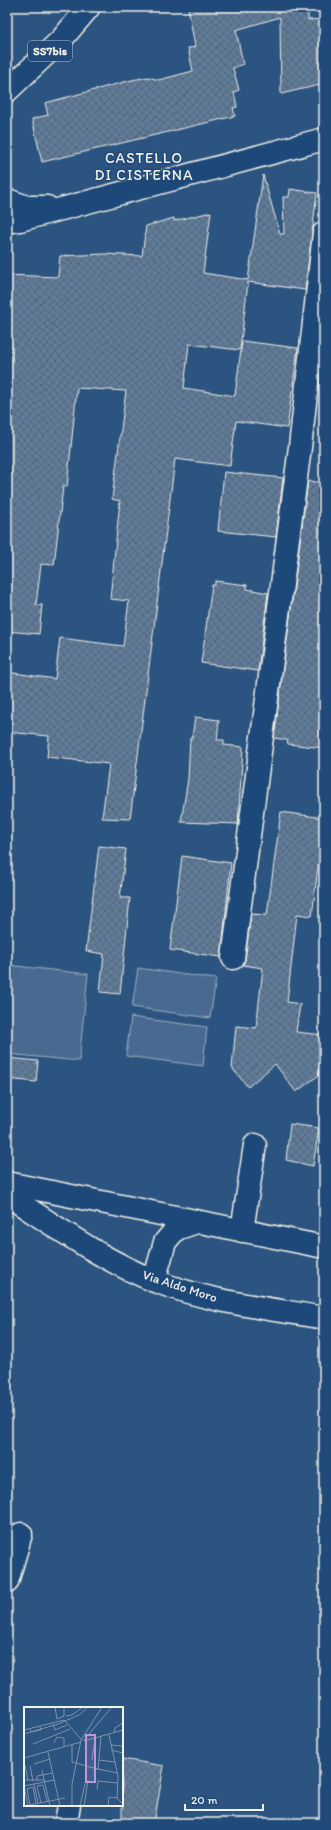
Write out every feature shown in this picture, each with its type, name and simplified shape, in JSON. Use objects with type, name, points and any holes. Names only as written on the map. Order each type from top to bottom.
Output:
[{"type":"street","name":"SS7bis","points":[[7,91],[61,40],[89,7]]},
{"type":"street","points":[[7,222],[324,140]]},
{"type":"street","points":[[7,200],[27,207],[70,206]]},
{"type":"street","points":[[233,958],[300,447],[324,233]]},
{"type":"street","points":[[242,1231],[256,1145]]},
{"type":"street","points":[[7,1183],[324,1247]]},
{"type":"street","name":"Via Aldo Moro","points":[[7,1195],[94,1251],[154,1281],[202,1297],[324,1318]]},
{"type":"street","points":[[154,1281],[165,1242],[176,1229],[197,1222]]},
{"type":"street","points":[[7,1582],[21,1534]]},
{"type":"street","points":[[66,1823],[70,1806]]},
{"type":"shaded area","points":[[7,965],[88,974],[79,1061],[7,1054]]},
{"type":"shaded area","points":[[138,968],[216,979],[210,1018],[132,1007]]},
{"type":"shaded area","points":[[131,1017],[207,1027],[203,1066],[126,1056]]},
{"type":"building","points":[[188,7],[308,7],[308,20],[324,19],[324,84],[281,94],[280,17],[236,30],[243,64],[233,68],[239,90],[234,92],[237,107],[233,108],[235,116],[42,162],[32,119],[48,115],[45,103],[132,80],[148,77],[159,80],[193,71],[188,48],[195,47]]},
{"type":"building","points":[[263,175],[280,234],[284,234],[283,197],[289,197],[290,189],[317,193],[305,290],[248,282],[240,350],[189,344],[184,388],[235,396],[242,341],[298,348],[287,428],[236,421],[230,466],[175,459],[130,819],[102,818],[109,764],[47,757],[49,736],[7,732],[7,672],[55,679],[60,638],[123,646],[129,601],[110,599],[120,501],[112,499],[126,391],[77,388],[67,487],[63,487],[54,565],[41,564],[36,605],[42,605],[39,634],[7,631],[7,275],[58,277],[60,256],[104,254],[142,256],[146,226],[174,218],[174,221],[211,212],[203,273],[248,280]]},
{"type":"building","points":[[224,472],[283,478],[276,537],[218,531]]},
{"type":"building","points":[[308,481],[324,483],[324,748],[288,744],[287,740],[274,738]]},
{"type":"building","points":[[215,581],[247,585],[247,589],[268,593],[258,671],[201,663],[212,585],[215,585]]},
{"type":"building","points":[[195,717],[219,720],[217,740],[224,740],[224,745],[243,747],[238,824],[181,822],[188,779],[190,738],[192,738]]},
{"type":"building","points":[[281,812],[324,818],[312,916],[297,914],[287,1002],[300,1004],[296,1032],[323,1035],[319,1075],[296,1092],[275,1064],[248,1087],[232,1068],[236,1026],[256,1028],[263,968],[243,965],[245,960],[251,914],[267,915]]},
{"type":"building","points":[[99,846],[126,849],[120,898],[130,898],[120,994],[100,992],[104,954],[86,951]]},
{"type":"building","points":[[182,856],[231,863],[221,957],[170,950]]},
{"type":"building","points":[[7,1058],[38,1061],[36,1082],[7,1079]]},
{"type":"building","points":[[290,1124],[319,1128],[313,1166],[286,1160]]},
{"type":"building","points":[[123,1759],[164,1766],[154,1823],[122,1823]]},
{"type":"district","name":"CASTELLO DI CISTERNA","points":[[144,166]]}]
